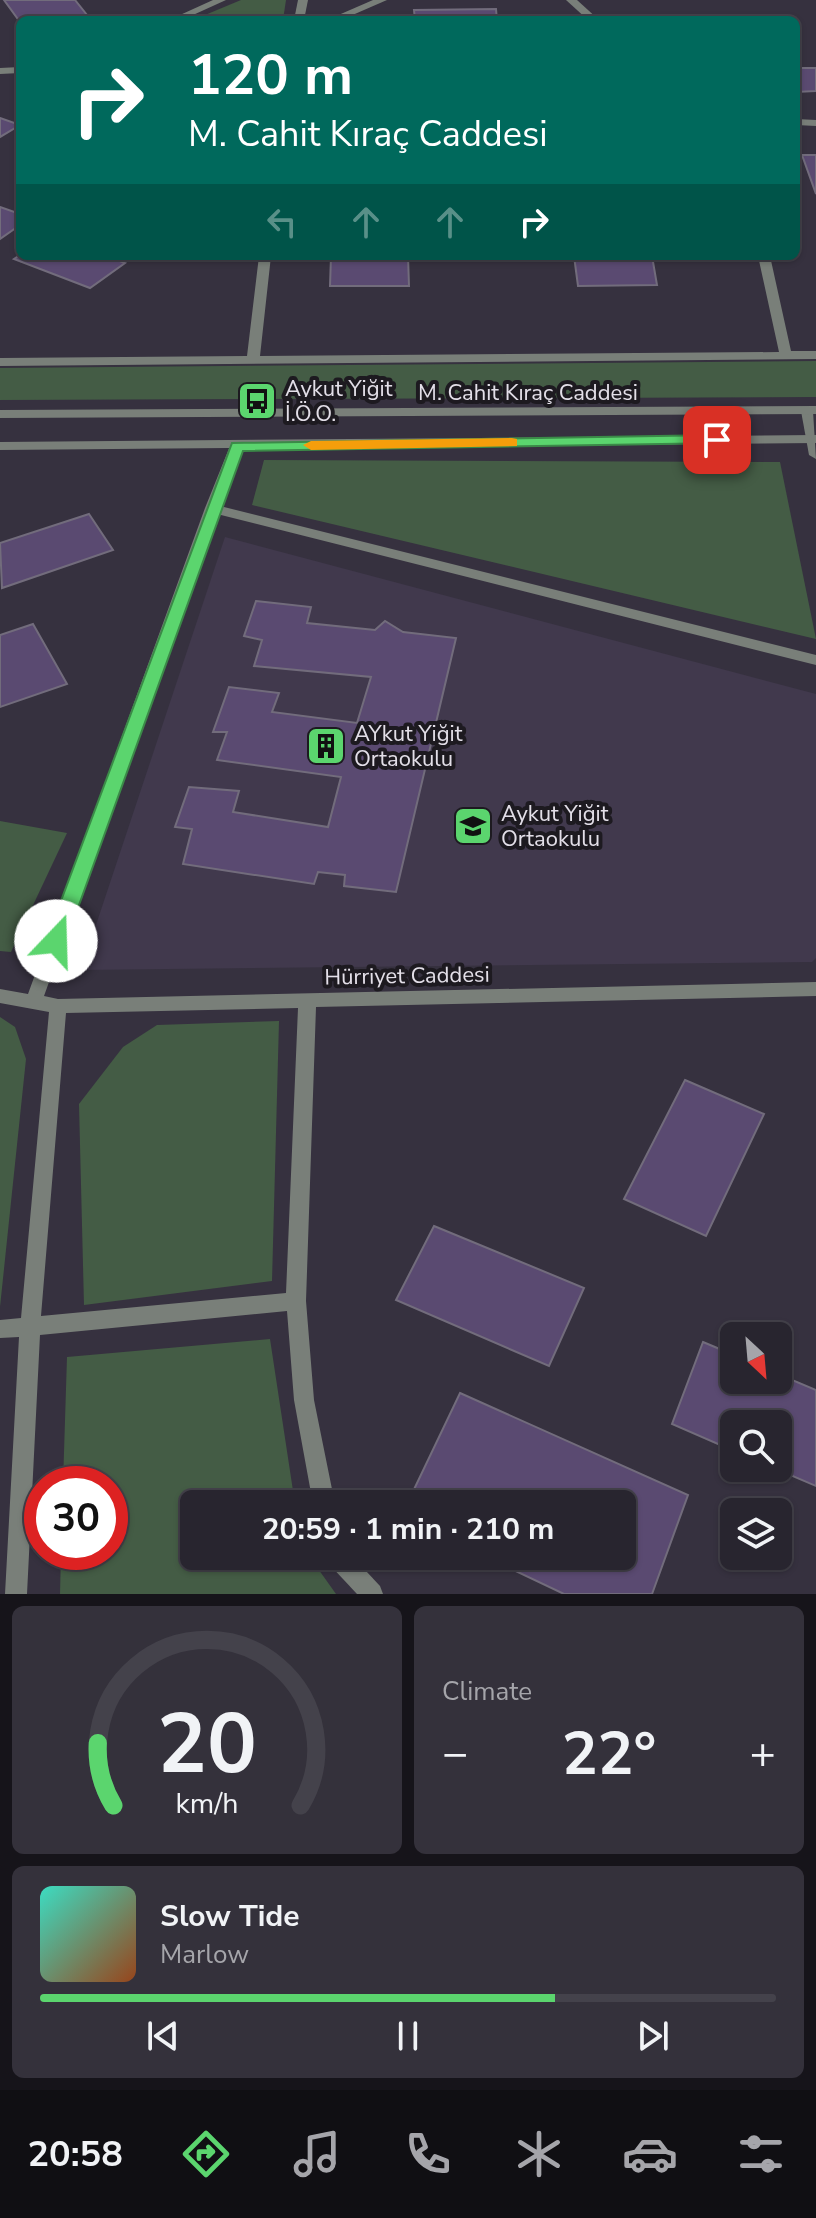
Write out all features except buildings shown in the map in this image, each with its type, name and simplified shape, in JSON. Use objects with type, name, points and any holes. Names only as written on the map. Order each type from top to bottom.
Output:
[{"type":"street","points":[[183,16],[221,0]]},
{"type":"street","points":[[342,16],[382,0]]},
{"type":"street","points":[[571,0],[589,16]]},
{"type":"street","points":[[253,360],[265,260]]},
{"type":"street","points":[[765,260],[786,355]]},
{"type":"street","points":[[0,362],[816,355]]},
{"type":"street","points":[[811,410],[816,455]]},
{"type":"street","name":"M. Cahit Kıraç Caddesi","points":[[0,414],[811,410]]},
{"type":"street","points":[[0,446],[814,439]]},
{"type":"street","points":[[34,1001],[237,446]]},
{"type":"street","points":[[212,508],[816,660]]},
{"type":"street","name":"Hürriyet Caddesi","points":[[0,996],[58,1006],[816,989]]},
{"type":"street","points":[[307,1001],[296,1301],[304,1400],[321,1490]]},
{"type":"street","points":[[16,1594],[30,1326],[58,1006]]},
{"type":"street","points":[[0,1329],[296,1301]]},
{"type":"street","points":[[350,1570],[372,1594]]},
{"type":"shaded area","name":"Aykut Yiğit Ortaokulu","points":[[225,537],[816,694],[816,958],[812,962],[81,970]]},
{"type":"green space","points":[[241,0],[286,0],[284,16],[203,16]]},
{"type":"green space","points":[[816,361],[816,397],[0,400],[0,368]]},
{"type":"green space","points":[[264,460],[780,462],[816,639],[252,505]]},
{"type":"green space","points":[[0,821],[67,833],[11,952],[0,951]]},
{"type":"green space","points":[[0,1017],[15,1027],[26,1059],[0,1307]]},
{"type":"green space","points":[[279,1021],[272,1281],[84,1305],[79,1104],[123,1047],[157,1025]]},
{"type":"green space","points":[[270,1339],[293,1490],[180,1490],[180,1570],[319,1570],[336,1594],[60,1594],[61,1570],[128,1570],[128,1466],[64,1466],[67,1357]]},
{"type":"slow traffic","points":[[311,445],[512,443]]},
{"type":"place","name":"Aykut Yiğit İ.Ö.O.","points":[[257,401]]},
{"type":"place","name":"AYkut Yiğit Ortaokulu","points":[[326,746]]},
{"type":"place","name":"Aykut Yiğit Ortaokulu","points":[[473,826]]},
{"type":"route","points":[[56,941],[237,446],[717,440]]}]
